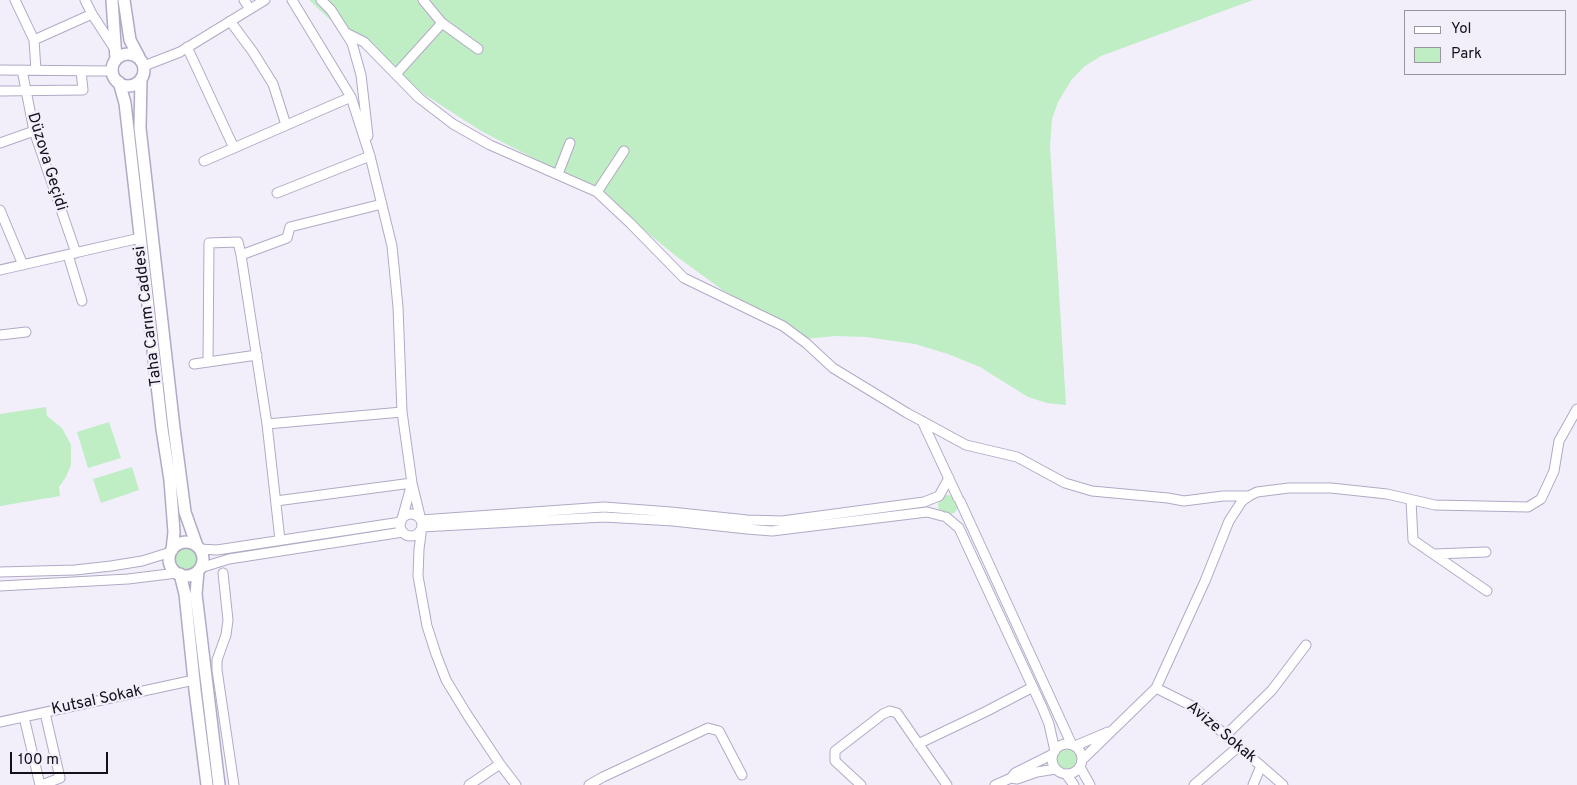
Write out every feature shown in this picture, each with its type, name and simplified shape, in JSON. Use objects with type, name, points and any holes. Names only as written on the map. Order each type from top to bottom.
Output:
[{"type":"main road","points":[[112,0],[116,56],[112,71],[115,79],[130,86],[141,80],[144,73],[141,62],[130,40],[124,0]]},
{"type":"main road","points":[[116,56],[127,54],[141,62]]},
{"type":"main road","name":"Taha Carım Caddesi","points":[[141,80],[140,128],[174,428],[185,512],[198,547]]},
{"type":"main road","name":"Taha Carım Caddesi","points":[[119,82],[125,103],[170,480],[174,532],[171,551]]},
{"type":"main road","points":[[207,785],[185,594],[179,574],[170,565],[169,557],[171,551],[181,542],[190,542],[198,547],[203,560],[199,569],[196,594],[219,785]]},
{"type":"main road","points":[[179,574],[191,575],[199,569]]},
{"type":"street","points":[[14,0],[34,40],[36,70]]},
{"type":"street","points":[[85,0],[116,56]]},
{"type":"street","points":[[244,0],[250,9]]},
{"type":"street","points":[[141,62],[180,52],[265,0]]},
{"type":"street","points":[[292,0],[351,97],[370,156],[392,246],[398,307],[402,412],[412,483],[422,524],[418,576],[427,626],[446,680],[500,764],[516,785]]},
{"type":"street","points":[[322,0],[331,10],[352,43],[361,75],[370,156]]},
{"type":"street","points":[[423,0],[442,23],[478,50]]},
{"type":"street","points":[[34,40],[92,14]]},
{"type":"street","points":[[230,20],[273,84],[286,125]]},
{"type":"street","points":[[396,74],[442,23]]},
{"type":"street","points":[[346,33],[364,42],[419,98],[453,124],[490,144],[597,192],[684,278],[783,326],[806,343],[833,368],[966,445],[1017,457],[1065,483],[1092,491],[1184,501],[1223,496],[1249,496]]},
{"type":"street","points":[[187,47],[234,148]]},
{"type":"street","points":[[0,70],[112,71]]},
{"type":"street","name":"Düzova Geçidi","points":[[22,70],[34,131],[72,254],[82,301]]},
{"type":"street","points":[[0,92],[83,90],[82,71]]},
{"type":"street","points":[[204,161],[351,97]]},
{"type":"street","points":[[0,143],[34,131]]},
{"type":"street","points":[[558,174],[570,143]]},
{"type":"street","points":[[597,192],[624,151]]},
{"type":"street","points":[[277,193],[370,156]]},
{"type":"street","points":[[241,255],[287,238],[290,227],[382,204]]},
{"type":"street","points":[[0,210],[22,265]]},
{"type":"street","points":[[0,270],[140,238]]},
{"type":"street","points":[[208,362],[209,243],[238,242],[267,424],[280,540]]},
{"type":"street","points":[[0,335],[26,332]]},
{"type":"street","points":[[194,364],[257,355]]},
{"type":"street","points":[[1066,774],[1074,772],[1156,688],[1205,581],[1229,522],[1242,502],[1249,496],[1257,492],[1289,488],[1332,488],[1387,494],[1435,506],[1528,507],[1541,499],[1554,471],[1559,441],[1577,409]]},
{"type":"street","points":[[267,424],[402,412]]},
{"type":"street","points":[[922,421],[1074,746],[1081,752],[1081,764],[1090,785]]},
{"type":"street","points":[[949,478],[939,496],[936,507],[959,528],[1046,717],[1054,752],[1052,762],[1056,769],[1066,774],[1074,785]]},
{"type":"street","points":[[276,501],[412,483]]},
{"type":"street","points":[[412,483],[401,529],[419,549]]},
{"type":"street","points":[[198,547],[217,550],[402,520],[405,516],[412,514],[422,524],[604,517],[772,530],[927,512],[954,516],[960,505],[959,499],[948,492],[924,502],[782,521],[747,520],[604,507],[422,524]]},
{"type":"street","points":[[1411,500],[1413,540],[1487,591]]},
{"type":"street","points":[[199,569],[229,559],[404,533],[416,536],[422,524]]},
{"type":"street","points":[[0,572],[75,570],[112,566],[142,561],[171,551]]},
{"type":"street","points":[[1433,554],[1486,552]]},
{"type":"street","points":[[223,573],[228,620],[226,635],[217,660],[217,670],[234,785]]},
{"type":"street","points":[[0,586],[128,579],[179,574]]},
{"type":"street","points":[[1225,736],[1272,690],[1306,645]]},
{"type":"street","name":"Kutsal Sokak","points":[[0,722],[194,680]]},
{"type":"street","points":[[918,744],[1033,687]]},
{"type":"street","name":"Avize Sokak","points":[[1156,688],[1192,706],[1283,785]]},
{"type":"street","points":[[861,785],[835,761],[835,751],[883,714],[890,711],[896,713],[947,785]]},
{"type":"street","points":[[24,717],[41,785],[60,778],[45,712]]},
{"type":"street","points":[[589,785],[605,781],[705,729],[712,728],[718,731],[742,775]]},
{"type":"street","points":[[995,785],[1011,778],[1015,773],[1054,752],[1060,745],[1074,746],[1115,728]]},
{"type":"street","points":[[1194,785],[1238,747]]},
{"type":"street","points":[[468,785],[500,764]]},
{"type":"street","points":[[1253,785],[1261,766]]},
{"type":"street","points":[[1011,778],[1017,779],[1037,772],[1056,769]]},
{"type":"green space","points":[[309,0],[1253,0],[1101,56],[1085,66],[1072,79],[1058,102],[1052,119],[1050,146],[1066,405],[1047,403],[1028,397],[980,367],[948,354],[915,344],[866,337],[835,336],[805,339],[721,289],[638,225],[568,176],[481,131],[416,89],[352,40]]},
{"type":"green space","points":[[46,407],[47,416],[62,428],[71,445],[71,465],[59,487],[60,496],[0,506],[0,414]]},
{"type":"green space","points":[[109,422],[121,458],[88,468],[77,432]]},
{"type":"green space","points":[[132,467],[139,490],[101,503],[93,479]]},
{"type":"green space","points":[[948,495],[955,498],[958,505],[955,512],[948,515],[941,512],[938,505],[941,498]]},
{"type":"green space","points":[[186,547],[191,548],[197,554],[197,564],[191,570],[186,571],[181,570],[175,564],[174,559],[175,554],[181,548]]},
{"type":"green space","points":[[1067,749],[1074,752],[1077,759],[1074,766],[1067,769],[1060,766],[1057,759],[1060,752]]}]
